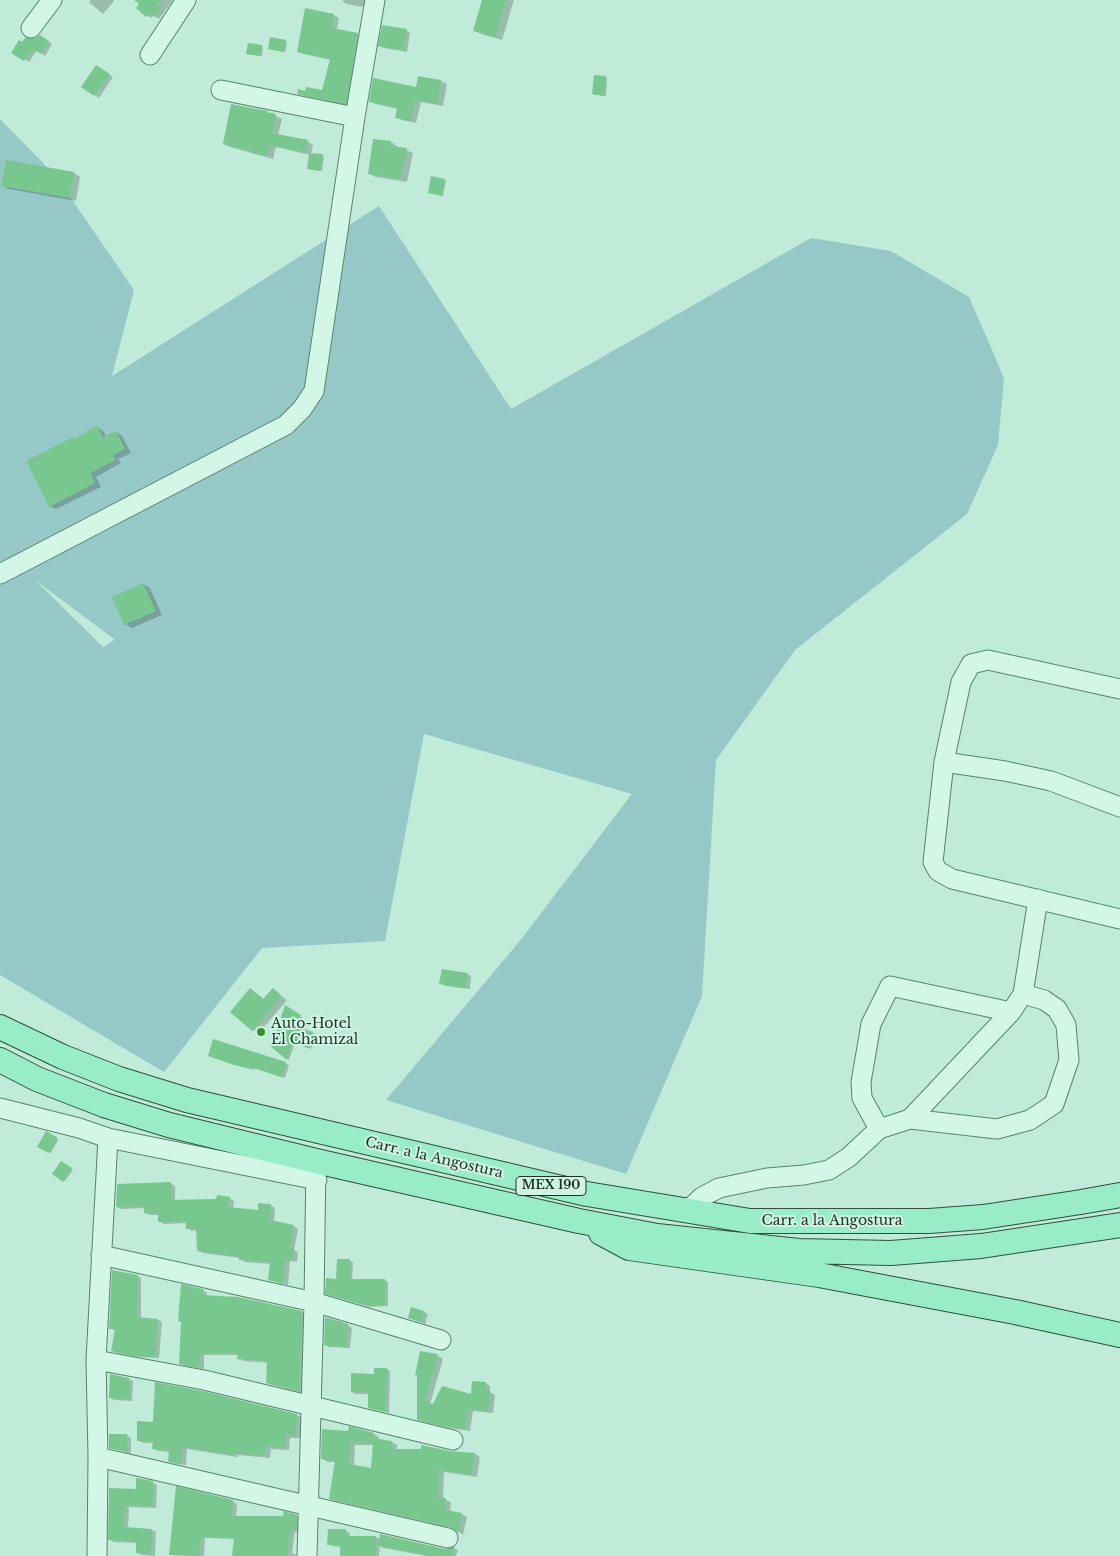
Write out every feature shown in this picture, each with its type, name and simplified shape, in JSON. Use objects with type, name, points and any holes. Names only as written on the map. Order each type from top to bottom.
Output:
[{"type":"main road","name":"Carr. a la Angostura","points":[[0,1027],[63,1057],[119,1079],[187,1100],[578,1192],[750,1221],[929,1221],[983,1217],[1120,1195]]},
{"type":"main road","name":"Carr. a la Angostura","points":[[0,1060],[37,1079],[104,1105],[316,1170],[657,1236],[790,1250],[891,1253],[981,1246],[1120,1225]]},
{"type":"main road","points":[[579,1221],[629,1248],[819,1275],[1120,1334]]},
{"type":"street","points":[[32,28],[52,0]]},
{"type":"street","points":[[150,55],[186,0]]},
{"type":"street","points":[[0,574],[286,425],[302,409],[314,391],[354,117],[374,0]]},
{"type":"street","points":[[221,90],[354,117]]},
{"type":"street","points":[[1120,689],[988,660],[971,664],[962,682],[944,762],[933,862],[938,872],[952,879],[1120,919]]},
{"type":"street","points":[[944,762],[1004,771],[1051,781],[1120,807]]},
{"type":"street","points":[[910,1119],[1011,1012],[1023,994],[1038,899]]},
{"type":"street","points":[[879,1129],[862,1098],[861,1082],[871,1024],[890,986],[1011,1012]]},
{"type":"street","points":[[687,1211],[702,1197],[719,1188],[767,1178],[829,1170],[849,1157],[879,1129],[910,1119],[996,1129],[1030,1120],[1054,1104],[1069,1060],[1066,1025],[1057,1010],[1044,1000],[1023,994]]},
{"type":"street","points":[[0,1108],[80,1128],[108,1138],[316,1170],[310,1507],[307,1556]]},
{"type":"street","points":[[97,1556],[98,1457],[96,1360],[108,1138]]},
{"type":"street","points":[[101,1255],[314,1302],[441,1340]]},
{"type":"street","points":[[96,1360],[204,1380],[453,1440]]},
{"type":"street","points":[[98,1457],[448,1538]]},
{"type":"shaded area","points":[[0,119],[55,175],[134,290],[112,376],[379,206],[511,409],[811,238],[891,251],[969,297],[1004,378],[998,445],[967,514],[795,650],[716,760],[702,996],[626,1174],[386,1100],[519,942],[632,794],[424,734],[385,941],[262,948],[164,1072],[0,975]],"holes":[[[35,580],[114,639],[103,647]]]},
{"type":"building","points":[[134,0],[161,0],[157,5],[161,9],[154,17],[149,13],[146,17],[136,8],[139,4]]},
{"type":"building","points":[[482,0],[506,0],[495,37],[473,31]]},
{"type":"building","points":[[305,8],[334,14],[332,28],[358,33],[346,104],[297,94],[298,89],[305,91],[306,87],[322,90],[330,59],[297,52]]},
{"type":"building","points":[[382,25],[407,29],[403,50],[378,46]]},
{"type":"building","points":[[40,35],[49,41],[41,54],[32,49],[24,61],[11,53],[19,40],[22,42],[25,38],[35,38]]},
{"type":"building","points":[[270,37],[286,40],[284,52],[268,49]]},
{"type":"building","points":[[248,43],[262,45],[260,56],[246,54]]},
{"type":"building","points":[[96,65],[110,74],[94,96],[81,87]]},
{"type":"building","points":[[594,75],[606,76],[604,96],[592,94]]},
{"type":"building","points":[[418,76],[441,80],[437,104],[415,100],[410,121],[395,118],[397,108],[369,102],[373,78],[416,87]]},
{"type":"building","points":[[231,104],[276,114],[272,133],[308,140],[305,152],[270,145],[267,156],[223,144]]},
{"type":"building","points":[[373,139],[391,141],[390,146],[407,148],[400,179],[368,174]]},
{"type":"building","points":[[309,153],[323,154],[320,171],[307,169]]},
{"type":"building","points":[[6,160],[74,172],[70,198],[1,186]]},
{"type":"building","points":[[431,176],[445,179],[442,196],[428,193]]},
{"type":"building","points":[[97,426],[103,437],[116,431],[125,449],[113,455],[115,460],[91,473],[95,483],[49,507],[26,461]]},
{"type":"building","points":[[143,583],[156,611],[124,625],[112,597]]},
{"type":"building","points":[[442,969],[468,973],[466,988],[439,984]]},
{"type":"building","points":[[250,988],[263,999],[273,988],[282,996],[252,1031],[230,1012]]},
{"type":"building","points":[[285,1005],[301,1015],[295,1026],[313,1032],[308,1048],[292,1043],[287,1060],[271,1047]]},
{"type":"building","points":[[213,1039],[286,1062],[281,1077],[208,1056]]},
{"type":"building","points":[[46,1131],[58,1138],[49,1153],[37,1147]]},
{"type":"building","points":[[61,1161],[72,1168],[63,1182],[52,1174]]},
{"type":"building","points":[[171,1182],[171,1200],[216,1199],[217,1195],[230,1197],[228,1207],[258,1210],[258,1203],[271,1204],[270,1220],[294,1225],[289,1248],[294,1248],[293,1260],[285,1259],[283,1284],[268,1280],[270,1262],[239,1260],[239,1257],[197,1251],[196,1228],[186,1229],[186,1221],[158,1222],[158,1213],[144,1213],[144,1206],[116,1207],[117,1184]]},
{"type":"building","points":[[337,1259],[350,1259],[349,1279],[385,1279],[385,1305],[364,1305],[325,1294],[326,1278],[336,1279]]},
{"type":"building","points":[[112,1270],[138,1275],[137,1317],[158,1319],[155,1357],[134,1356],[111,1351],[115,1329],[109,1329]]},
{"type":"building","points":[[181,1284],[203,1289],[203,1295],[238,1297],[302,1311],[299,1391],[266,1383],[267,1361],[237,1359],[238,1353],[200,1353],[199,1368],[179,1364],[181,1322],[178,1321]]},
{"type":"building","points":[[411,1307],[424,1311],[421,1322],[408,1318]]},
{"type":"building","points":[[325,1317],[348,1324],[347,1347],[324,1345]]},
{"type":"building","points":[[420,1351],[438,1354],[425,1401],[433,1404],[442,1386],[471,1394],[472,1381],[486,1382],[485,1390],[490,1391],[488,1411],[468,1409],[465,1429],[417,1420],[417,1375],[415,1375]]},
{"type":"building","points":[[374,1368],[387,1368],[385,1412],[368,1408],[368,1392],[351,1392],[351,1373],[374,1374]]},
{"type":"building","points":[[110,1374],[129,1378],[129,1399],[109,1398]]},
{"type":"building","points":[[155,1382],[202,1391],[297,1414],[296,1436],[286,1435],[285,1448],[266,1446],[265,1456],[233,1453],[233,1455],[182,1447],[182,1463],[168,1462],[169,1450],[152,1449],[153,1441],[137,1441],[137,1421],[153,1422]]},
{"type":"building","points":[[349,1426],[374,1433],[373,1438],[392,1441],[392,1449],[421,1449],[421,1445],[450,1451],[475,1453],[472,1475],[439,1470],[438,1497],[446,1498],[445,1510],[462,1513],[458,1533],[451,1527],[329,1499],[335,1460],[321,1459],[322,1429],[348,1431]],"holes":[[[350,1442],[373,1443],[371,1468],[349,1464]]]},
{"type":"building","points":[[109,1434],[127,1434],[127,1452],[109,1448]]},
{"type":"building","points":[[136,1478],[153,1481],[153,1506],[125,1505],[124,1527],[152,1529],[151,1554],[136,1553],[136,1542],[108,1540],[109,1488],[136,1489]]},
{"type":"building","points":[[176,1486],[233,1500],[232,1516],[283,1516],[284,1511],[297,1515],[296,1530],[291,1530],[287,1556],[232,1556],[234,1538],[201,1537],[199,1556],[169,1555]]},
{"type":"building","points":[[328,1529],[346,1529],[346,1536],[376,1536],[376,1555],[340,1555],[340,1545],[327,1545]]},
{"type":"building","points":[[380,1534],[445,1549],[454,1547],[452,1556],[430,1556],[378,1546]]},
{"type":"place","name":"Auto-Hotel El Chamizal","points":[[261,1032]]}]
